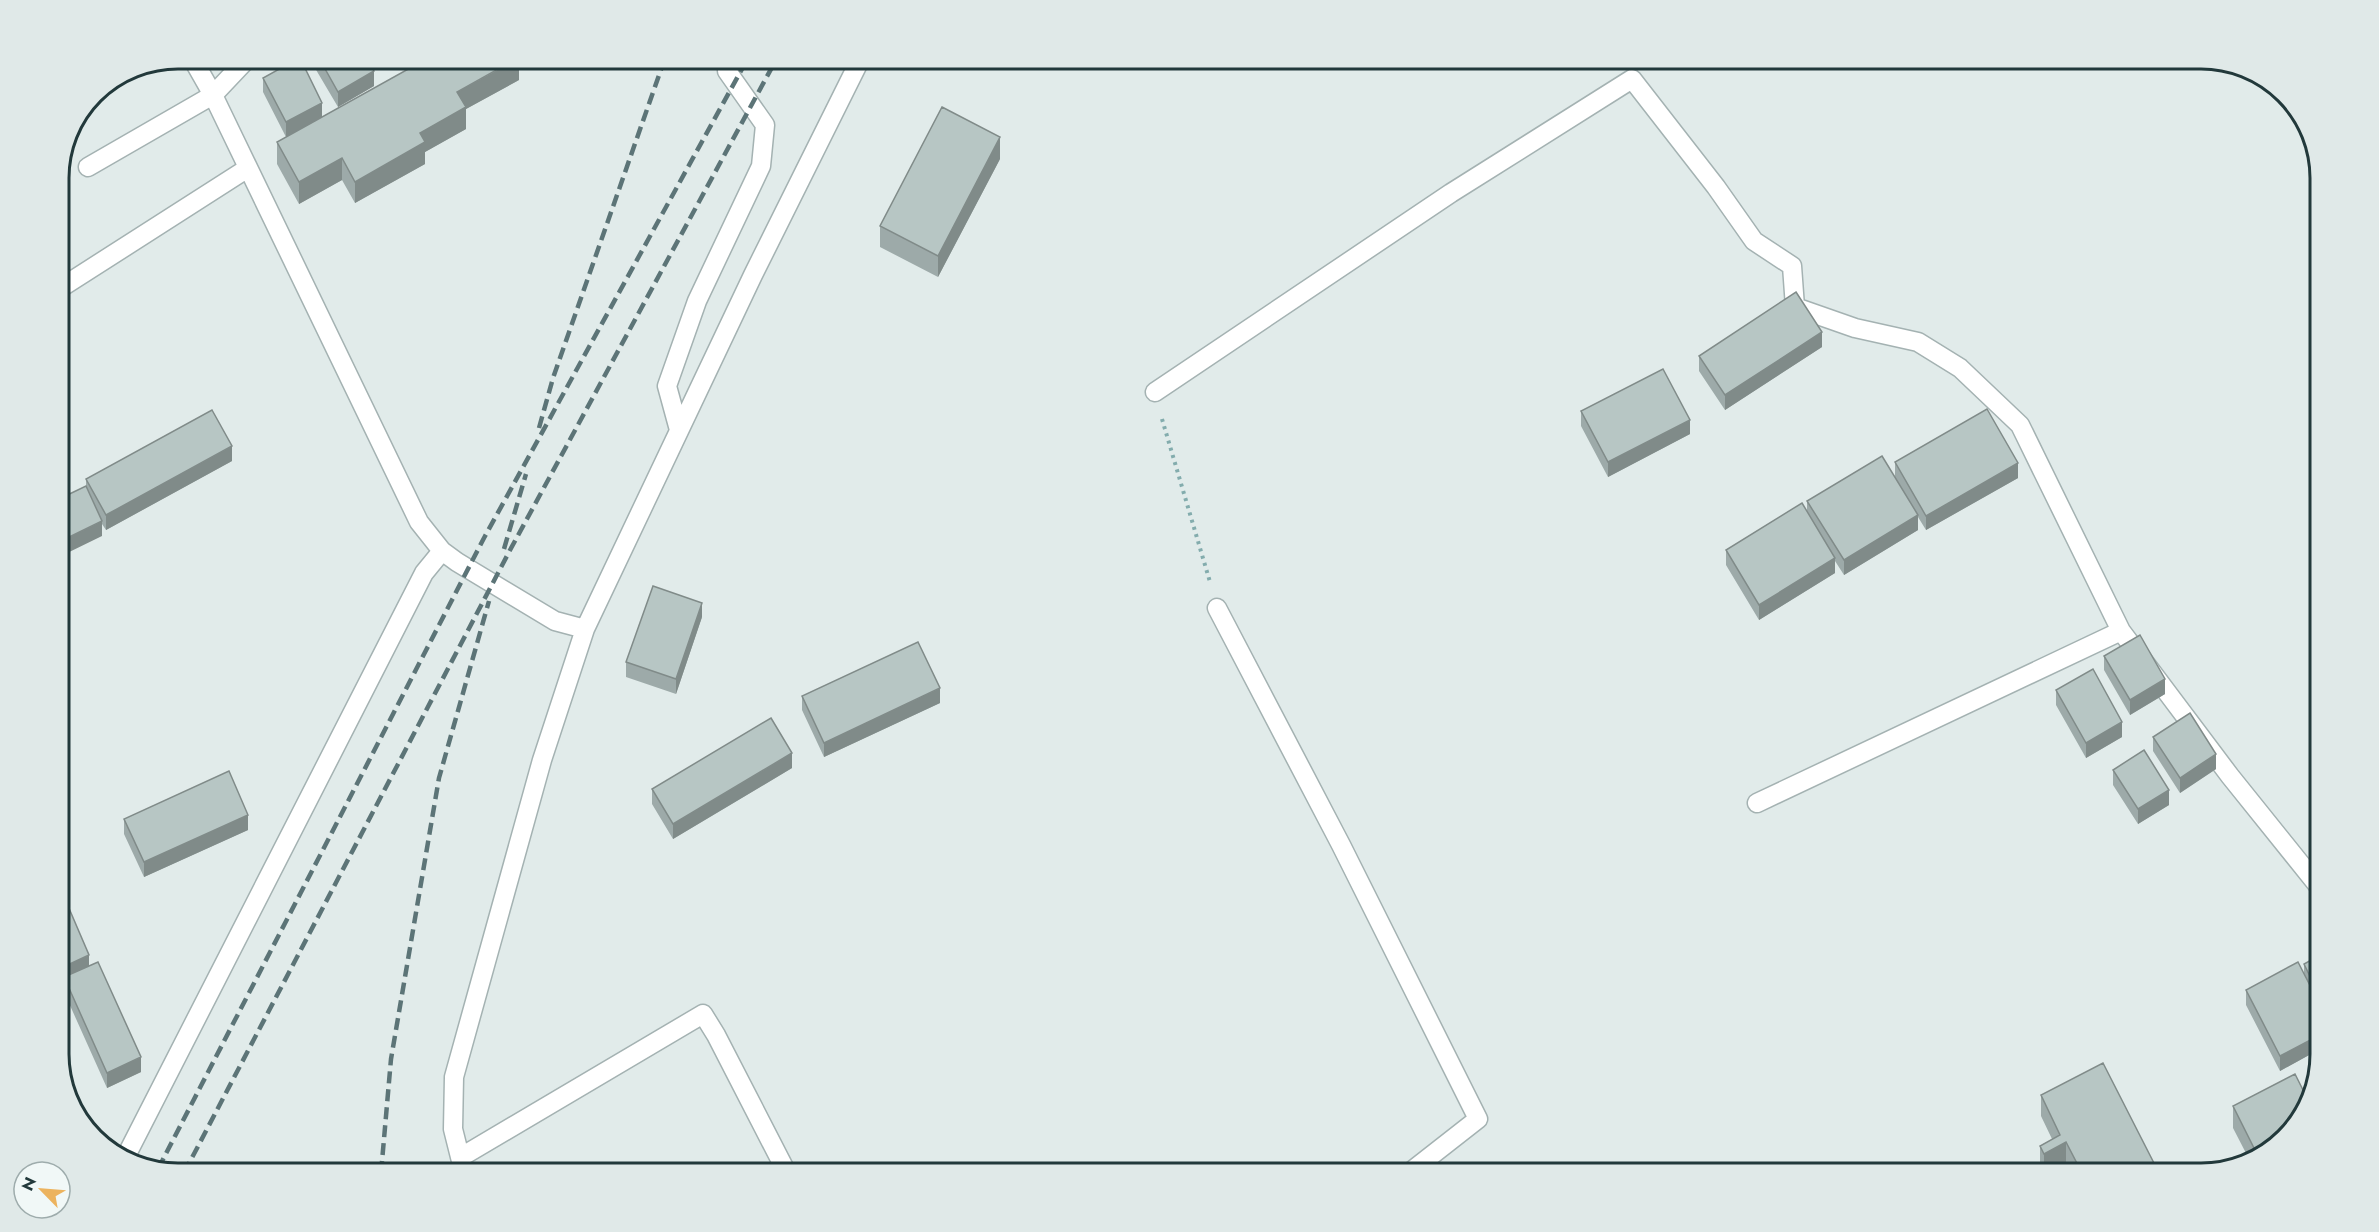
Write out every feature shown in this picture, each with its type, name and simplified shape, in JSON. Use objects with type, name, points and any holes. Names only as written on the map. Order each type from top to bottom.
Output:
[{"type":"street","points":[[198,69],[213,95],[419,522],[442,551],[555,621],[585,629]]},
{"type":"street","points":[[88,167],[213,95],[238,69]]},
{"type":"street","points":[[679,430],[666,386],[698,301],[761,166],[765,125],[727,69]]},
{"type":"street","points":[[462,1163],[453,1129],[454,1077],[542,760],[585,629],[679,430],[856,69]]},
{"type":"street","points":[[1155,392],[1451,193],[1632,79],[1716,187],[1754,241],[1792,266],[1795,307],[1855,328],[1918,342],[1960,368],[2020,425],[2121,631],[2230,776],[2310,876]]},
{"type":"street","points":[[69,283],[248,168]]},
{"type":"street","points":[[129,1151],[419,584],[442,551]]},
{"type":"street","points":[[1217,608],[1341,844],[1478,1119],[1422,1163]]},
{"type":"street","points":[[1757,803],[2121,631]]},
{"type":"street","points":[[466,1163],[703,1014],[782,1163]]},
{"type":"path","points":[[1155,392],[1217,608]]},
{"type":"building","points":[[279,69],[305,69],[322,103],[286,122],[263,78]]},
{"type":"building","points":[[325,69],[373,69],[374,71],[338,92]]},
{"type":"building","points":[[408,69],[498,69],[457,92],[466,107],[420,133],[425,142],[355,182],[342,158],[299,182],[277,142]]},
{"type":"building","points":[[942,107],[1000,137],[938,256],[880,226]]},
{"type":"building","points":[[1796,292],[1822,332],[1725,395],[1699,356]]},
{"type":"building","points":[[1663,369],[1690,420],[1608,462],[1581,411]]},
{"type":"building","points":[[1987,409],[2018,463],[1926,516],[1895,462]]},
{"type":"building","points":[[212,410],[232,446],[106,515],[86,479]]},
{"type":"building","points":[[1882,456],[1918,515],[1844,560],[1807,501]]},
{"type":"building","points":[[86,486],[102,521],[69,537],[69,494]]},
{"type":"building","points":[[1802,503],[1835,558],[1759,605],[1726,550]]},
{"type":"building","points":[[653,586],[702,603],[676,679],[626,662]]},
{"type":"building","points":[[2140,635],[2165,679],[2130,700],[2104,656]]},
{"type":"building","points":[[918,642],[940,688],[824,743],[802,696]]},
{"type":"building","points":[[2093,669],[2122,722],[2086,743],[2056,690]]},
{"type":"building","points":[[2190,713],[2216,754],[2180,778],[2153,737]]},
{"type":"building","points":[[771,718],[792,753],[673,824],[652,789]]},
{"type":"building","points":[[2144,750],[2169,790],[2138,809],[2113,770]]},
{"type":"building","points":[[229,771],[248,815],[144,862],[124,819]]},
{"type":"building","points":[[69,908],[89,955],[69,964]]},
{"type":"building","points":[[2310,961],[2310,976],[2304,964]]},
{"type":"building","points":[[98,962],[141,1057],[107,1073],[69,988],[69,975]]},
{"type":"building","points":[[2298,962],[2310,985],[2310,1040],[2280,1056],[2246,990]]},
{"type":"building","points":[[2103,1063],[2154,1163],[2077,1163],[2066,1142],[2044,1154],[2040,1146],[2060,1135],[2041,1095]]},
{"type":"building","points":[[2295,1074],[2303,1091],[2299,1102],[2283,1126],[2254,1149],[2233,1106]]},
{"type":"railway","points":[[539,428],[553,378],[661,69]]},
{"type":"railway","points":[[162,1162],[484,538],[742,69]]},
{"type":"railway","points":[[189,1163],[509,552],[771,69]]},
{"type":"railway","points":[[504,549],[526,474]]},
{"type":"railway","points":[[382,1163],[391,1059],[439,778],[489,601]]}]
